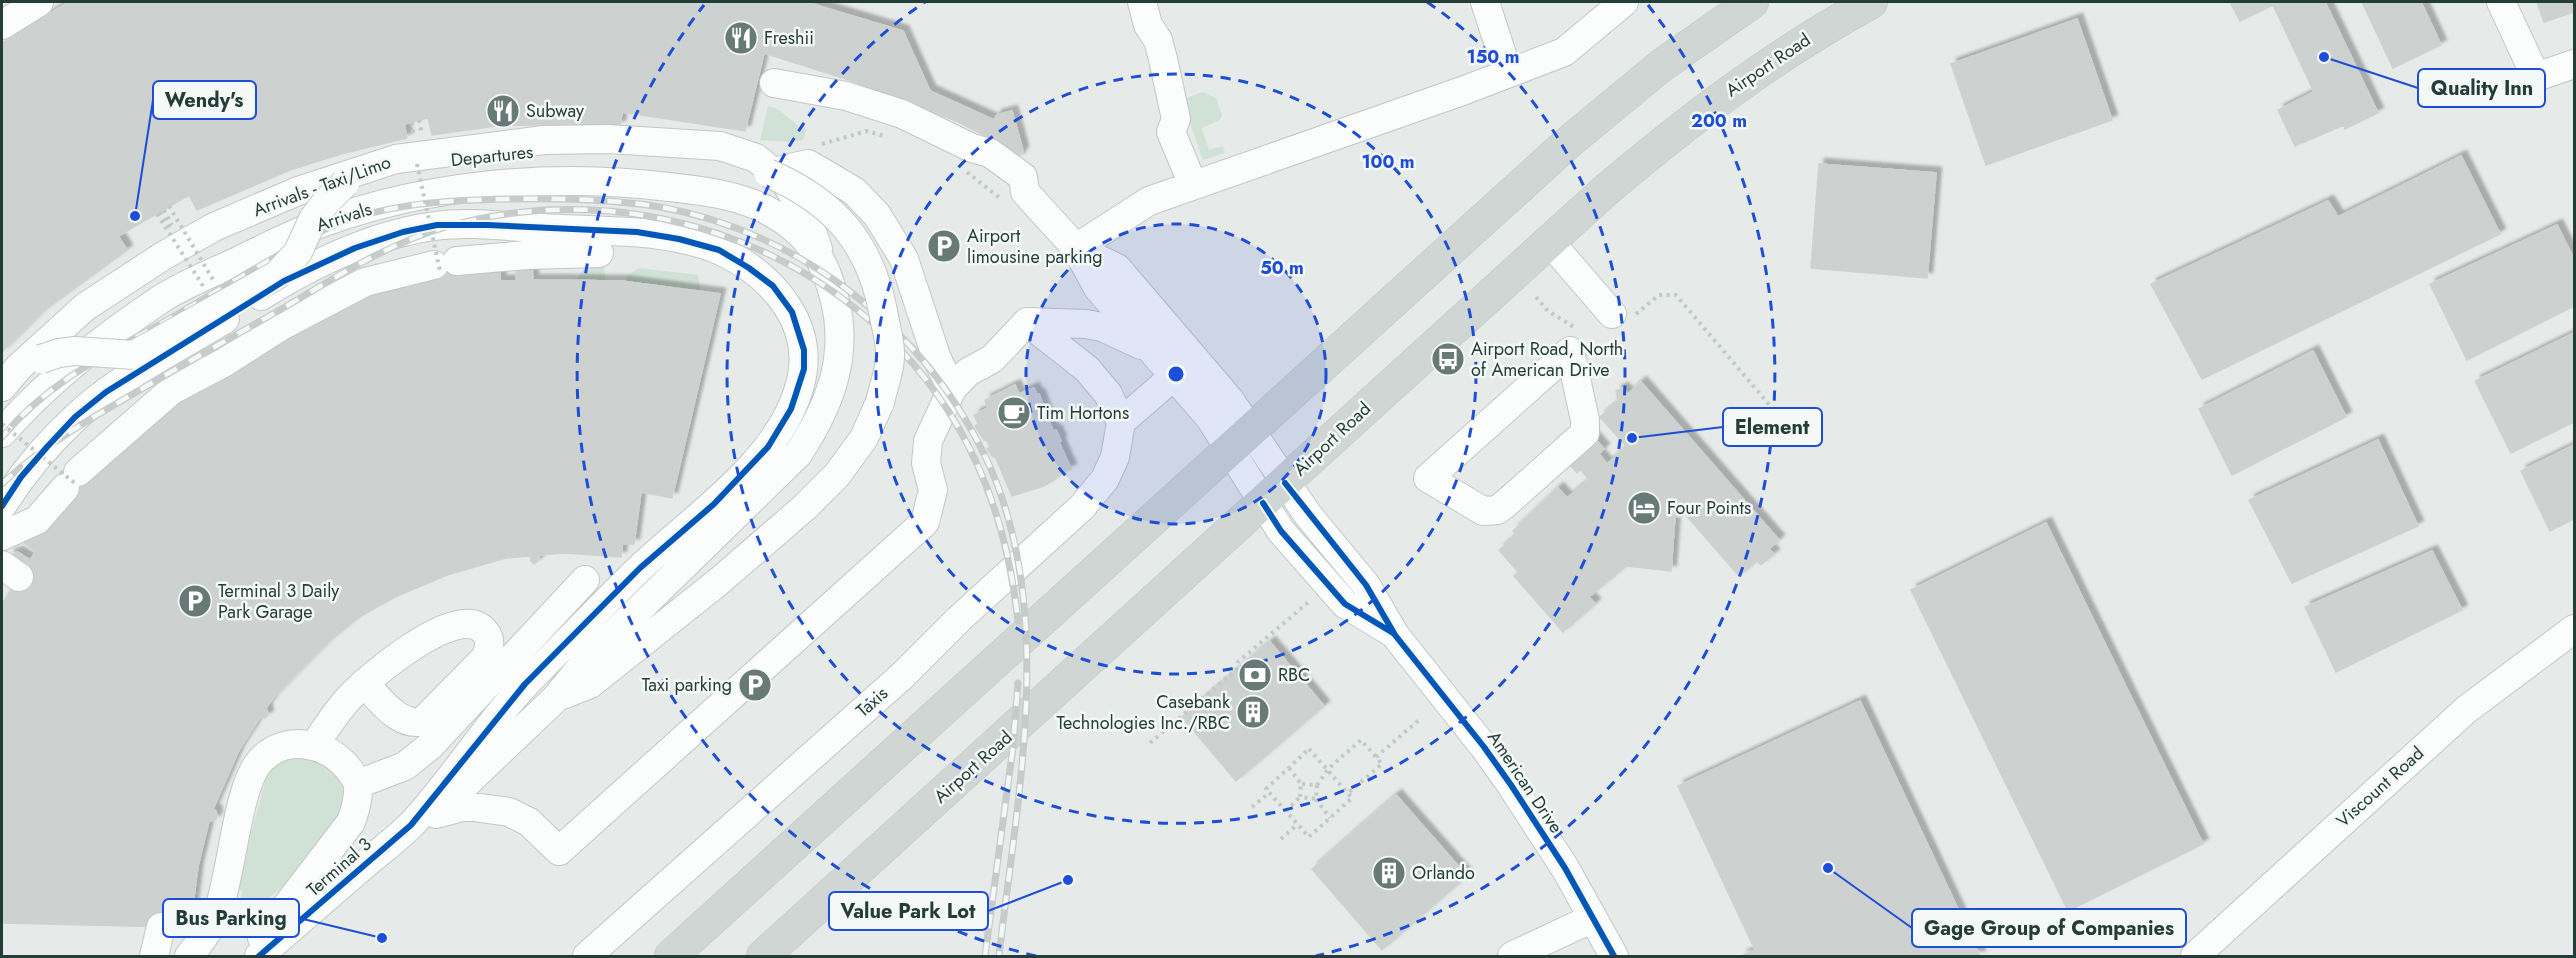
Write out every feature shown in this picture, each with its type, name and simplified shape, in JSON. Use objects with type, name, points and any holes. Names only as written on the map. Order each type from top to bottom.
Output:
[{"type":"main road","points":[[671,957],[1604,111],[1662,65],[1752,2]]},
{"type":"main road","name":"Airport Road","points":[[763,957],[1636,165],[1717,99],[1779,56],[1871,2]]},
{"type":"street","points":[[2,25],[39,2]]},
{"type":"street","points":[[1485,2],[1508,73]]},
{"type":"street","points":[[774,82],[846,96],[902,114],[965,157],[990,153],[1023,177],[1016,198],[1076,248],[1149,201],[1444,98],[1564,52],[1624,2]]},
{"type":"street","points":[[2501,2],[2536,77],[2574,64]]},
{"type":"street","points":[[1145,13],[1142,45],[1145,70],[1158,127],[1171,132],[1193,185]]},
{"type":"street","name":"Arrivals - Taxi/Limo","points":[[2,387],[20,367],[85,307],[170,252],[214,227],[298,191],[396,159],[544,140],[608,139],[720,146],[756,158],[785,182],[806,214],[831,283],[838,315],[841,349],[835,381],[818,424],[798,454],[586,661],[555,699]]},
{"type":"street","name":"Departures","points":[[2,400],[41,359],[121,293],[186,253],[262,215],[315,192],[345,183],[417,165],[510,152],[582,148],[669,154],[747,167],[785,180],[809,193],[838,217],[868,258],[880,292],[890,357],[880,402],[864,438],[837,475],[805,507],[717,583],[590,684],[555,699]]},
{"type":"street","points":[[773,172],[808,164],[854,191],[877,215],[904,258],[937,358],[952,388]]},
{"type":"street","name":"Arrivals","points":[[2,433],[31,402],[78,361],[163,298],[322,222],[428,194],[551,180],[646,184],[705,191],[748,202],[773,213],[791,226],[820,256]]},
{"type":"street","points":[[41,359],[75,351],[134,355],[277,275],[298,252],[314,219],[326,202],[345,183]]},
{"type":"street","points":[[2,506],[21,477],[47,447],[75,417],[106,392],[284,281],[355,248],[403,232],[437,225],[487,225],[637,232],[679,239],[719,250],[763,277],[773,286],[792,312],[804,350],[804,369],[799,389],[791,409],[768,447],[714,504],[640,568],[525,684],[423,819]]},
{"type":"street","points":[[1550,242],[1622,316]]},
{"type":"street","name":"American Drive","points":[[1076,248],[1117,268],[1229,399],[1239,440]]},
{"type":"street","name":"American Drive","points":[[1076,248],[1098,288],[1210,418],[1239,440],[1274,493],[1281,531],[1345,604],[1395,635],[1484,747],[1565,868],[1614,957]]},
{"type":"street","points":[[2,536],[37,520],[73,482],[172,390],[225,362],[283,325],[365,282],[444,266],[527,255],[599,252]]},
{"type":"street","points":[[1027,322],[1087,369],[1107,394],[1121,422],[1174,376],[1213,381]]},
{"type":"street","points":[[423,819],[466,806],[509,812],[529,822],[559,851],[925,522],[933,490],[926,463],[928,441],[952,388],[968,372],[992,360],[1027,322],[1086,324],[1102,327],[1151,350]]},
{"type":"street","points":[[1572,339],[1585,433],[1497,510],[1483,511],[1428,478],[1572,339]]},
{"type":"street","name":"Taxis","points":[[587,957],[902,676],[959,619],[1082,507],[1105,479],[1115,457],[1121,422]]},
{"type":"street","points":[[358,784],[405,766],[430,746],[585,580]]},
{"type":"street","name":"Viscount Road","points":[[2195,957],[2467,709],[2574,629]]},
{"type":"street","points":[[314,746],[331,721],[364,683]]},
{"type":"street","points":[[423,819],[555,699]]},
{"type":"street","points":[[189,957],[211,927],[219,909],[245,794],[261,760],[272,751],[287,745],[304,744],[323,748],[339,758],[350,770],[358,784],[357,804],[351,822],[248,957]]},
{"type":"street","name":"Terminal 3","points":[[259,957],[423,819]]},
{"type":"street","points":[[1512,957],[1593,918]]},
{"type":"street","points":[[154,957],[161,927]]},
{"type":"path","points":[[811,147],[867,131],[898,140]]},
{"type":"path","points":[[965,157],[984,183],[1016,198]]},
{"type":"path","points":[[417,165],[444,266]]},
{"type":"path","points":[[169,206],[219,289]]},
{"type":"path","points":[[158,214],[209,294]]},
{"type":"path","points":[[1622,316],[1659,295],[1676,295],[1795,435]]},
{"type":"path","points":[[1536,297],[1572,339]]},
{"type":"path","points":[[2,424],[73,482]]},
{"type":"path","points":[[1150,743],[1237,669],[1238,662],[1317,596]]},
{"type":"path","points":[[1376,757],[1419,720]]},
{"type":"path","points":[[1330,818],[1316,799],[1317,785],[1328,769],[1361,740],[1382,764],[1348,793]]},
{"type":"path","points":[[1309,749],[1352,798],[1309,837],[1266,789],[1289,768],[1309,749]]},
{"type":"path","points":[[1286,811],[1300,797],[1301,784],[1289,768]]},
{"type":"path","points":[[1301,784],[1317,785]]},
{"type":"path","points":[[1252,807],[1269,793]]},
{"type":"path","points":[[1300,797],[1316,799]]},
{"type":"path","points":[[1281,839],[1298,825]]},
{"type":"green space","points":[[1202,92],[1216,98],[1222,115],[1220,120],[1202,128],[1209,150],[1223,146],[1225,153],[1203,160],[1182,100]]},
{"type":"green space","points":[[768,106],[779,110],[807,129],[803,140],[792,142],[760,140]]},
{"type":"green space","points":[[604,265],[605,280],[577,279],[585,267]]},
{"type":"green space","points":[[639,268],[698,275],[700,291],[626,281],[628,275]]},
{"type":"green space","points":[[294,755],[336,768],[346,791],[342,814],[318,852],[283,886],[230,929],[243,891],[236,889],[267,775],[278,763]]},
{"type":"building","points":[[69,2],[806,2],[903,31],[930,91],[994,120],[997,115],[1012,111],[1023,151],[1018,159],[986,136],[956,121],[852,81],[764,53],[745,131],[622,112],[620,126],[569,124],[496,126],[432,135],[428,118],[404,124],[407,138],[341,154],[290,170],[197,210],[189,195],[118,236],[127,250],[41,313],[2,352],[2,43]]},
{"type":"building","points":[[2230,2],[2325,2],[2378,113],[2345,129],[2344,125],[2295,146],[2278,110],[2314,92],[2273,5],[2240,21]]},
{"type":"building","points":[[2362,2],[2421,2],[2441,45],[2393,68]]},
{"type":"building","points":[[2537,2],[2574,2],[2574,12],[2544,22]]},
{"type":"building","points":[[2077,19],[2112,120],[1986,165],[1951,64]]},
{"type":"building","points":[[2461,156],[2500,234],[2202,379],[2151,284],[2328,201],[2338,217]]},
{"type":"building","points":[[1819,164],[1936,173],[1927,278],[1811,268]]},
{"type":"building","points":[[2557,225],[2574,259],[2574,306],[2467,360],[2430,284]]},
{"type":"building","name":"Terminal 3 Daily Park Garage","points":[[499,265],[500,281],[516,281],[516,268],[532,266],[533,280],[621,281],[720,294],[672,498],[641,492],[634,544],[622,544],[621,557],[565,553],[539,555],[538,561],[534,564],[530,556],[506,558],[447,575],[395,597],[359,617],[326,644],[273,698],[266,708],[268,715],[265,718],[260,717],[239,750],[213,809],[217,817],[209,821],[198,866],[191,920],[184,920],[181,934],[173,934],[173,927],[2,923],[2,604],[19,577],[9,555],[18,552],[30,560],[36,552],[22,541],[41,520],[158,410],[340,296],[440,271]]},
{"type":"building","points":[[499,265],[504,322],[437,333],[354,357],[349,366],[370,424],[287,467],[215,516],[173,464],[158,467],[125,498],[69,570],[38,547],[36,552],[22,541],[117,447],[243,356],[386,281],[440,271]]},
{"type":"building","points":[[2574,333],[2574,422],[2511,453],[2475,381]]},
{"type":"building","points":[[2313,351],[2346,417],[2232,475],[2199,409]]},
{"type":"building","name":"Four Points","points":[[1641,382],[1779,540],[1769,549],[1774,554],[1761,565],[1757,561],[1739,576],[1684,513],[1679,517],[1675,516],[1671,571],[1626,566],[1589,597],[1595,604],[1563,632],[1514,576],[1518,572],[1499,550],[1517,535],[1513,531],[1558,488],[1567,498],[1589,480],[1581,470],[1599,454],[1607,464],[1627,447],[1600,417],[1618,402],[1616,391],[1623,388],[1628,394]]},
{"type":"building","points":[[1015,385],[1019,394],[1034,388],[1037,395],[1039,394],[1071,469],[1058,474],[1059,477],[1044,486],[1012,496],[995,456],[993,457],[987,449],[990,447],[986,439],[984,440],[975,426],[978,424],[974,415],[988,408],[985,400]]},
{"type":"building","points":[[1580,422],[1604,449],[1577,473],[1553,445]]},
{"type":"building","points":[[2378,440],[2418,526],[2292,583],[2249,500]]},
{"type":"building","points":[[2574,445],[2574,519],[2550,531],[2521,471]]},
{"type":"building","points":[[2046,523],[2203,844],[2068,911],[1911,590]]},
{"type":"building","points":[[2432,551],[2462,610],[2336,672],[2305,607]]},
{"type":"building","name":"Casebank Technologies Inc./RBC","points":[[1270,642],[1324,706],[1236,781],[1182,717]]},
{"type":"building","points":[[1860,701],[1980,956],[1741,956],[1755,950],[1678,786]]},
{"type":"building","name":"Orlando","points":[[1396,795],[1467,876],[1382,950],[1312,869]]},
{"type":"railway","points":[[2,437],[21,417],[62,382],[107,354],[330,227],[373,213],[418,204],[464,200],[604,201],[660,207],[711,220],[761,238],[808,263],[852,293],[892,328],[928,367],[959,410],[985,456],[1007,515],[1021,576],[1026,639],[1026,703],[1022,768],[999,956]]},
{"type":"railway","points":[[2,484],[34,457],[92,418],[383,251],[446,227],[525,212],[604,211],[682,223],[756,248],[824,286],[885,335],[937,394],[977,464],[1004,541],[1018,621]]},
{"type":"railway","points":[[985,956],[1013,747],[1018,683]]},
{"type":"cycle path","points":[[2,506],[21,477],[47,447],[75,417],[106,392],[284,281],[355,248],[403,232],[437,225],[487,225],[637,232],[679,239],[719,250],[749,268],[773,286],[792,312],[804,350],[804,369],[791,409],[768,447],[714,504],[640,568],[525,684],[411,825],[259,956]]},
{"type":"cycle path","points":[[1285,483],[1366,585],[1395,635],[1484,747],[1511,785],[1565,868],[1614,956]]},
{"type":"cycle path","points":[[1263,503],[1281,531],[1345,604],[1393,633]]},
{"type":"place","name":"Freshii","points":[[741,38]]},
{"type":"place","name":"Quality Inn","points":[[2324,57]]},
{"type":"place","name":"Subway","points":[[503,111]]},
{"type":"place","name":"Wendy's","points":[[135,216]]},
{"type":"place","name":"Airport limousine parking","points":[[944,246]]},
{"type":"place","name":"Airport Road, North of American Drive","points":[[1448,359]]},
{"type":"place","name":"Tim Hortons","points":[[1014,413]]},
{"type":"place","name":"Element","points":[[1632,438]]},
{"type":"place","name":"Four Points","points":[[1644,508]]},
{"type":"place","name":"Terminal 3 Daily Park Garage","points":[[195,601]]},
{"type":"place","name":"RBC","points":[[1255,675]]},
{"type":"place","name":"Taxi parking","points":[[755,685]]},
{"type":"place","name":"Casebank Technologies Inc./RBC","points":[[1253,712]]},
{"type":"place","name":"Gage Group of Companies","points":[[1828,868]]},
{"type":"place","name":"Orlando","points":[[1389,873]]},
{"type":"place","name":"Value Park Lot","points":[[1068,880]]},
{"type":"place","name":"Bus Parking","points":[[382,938]]}]
